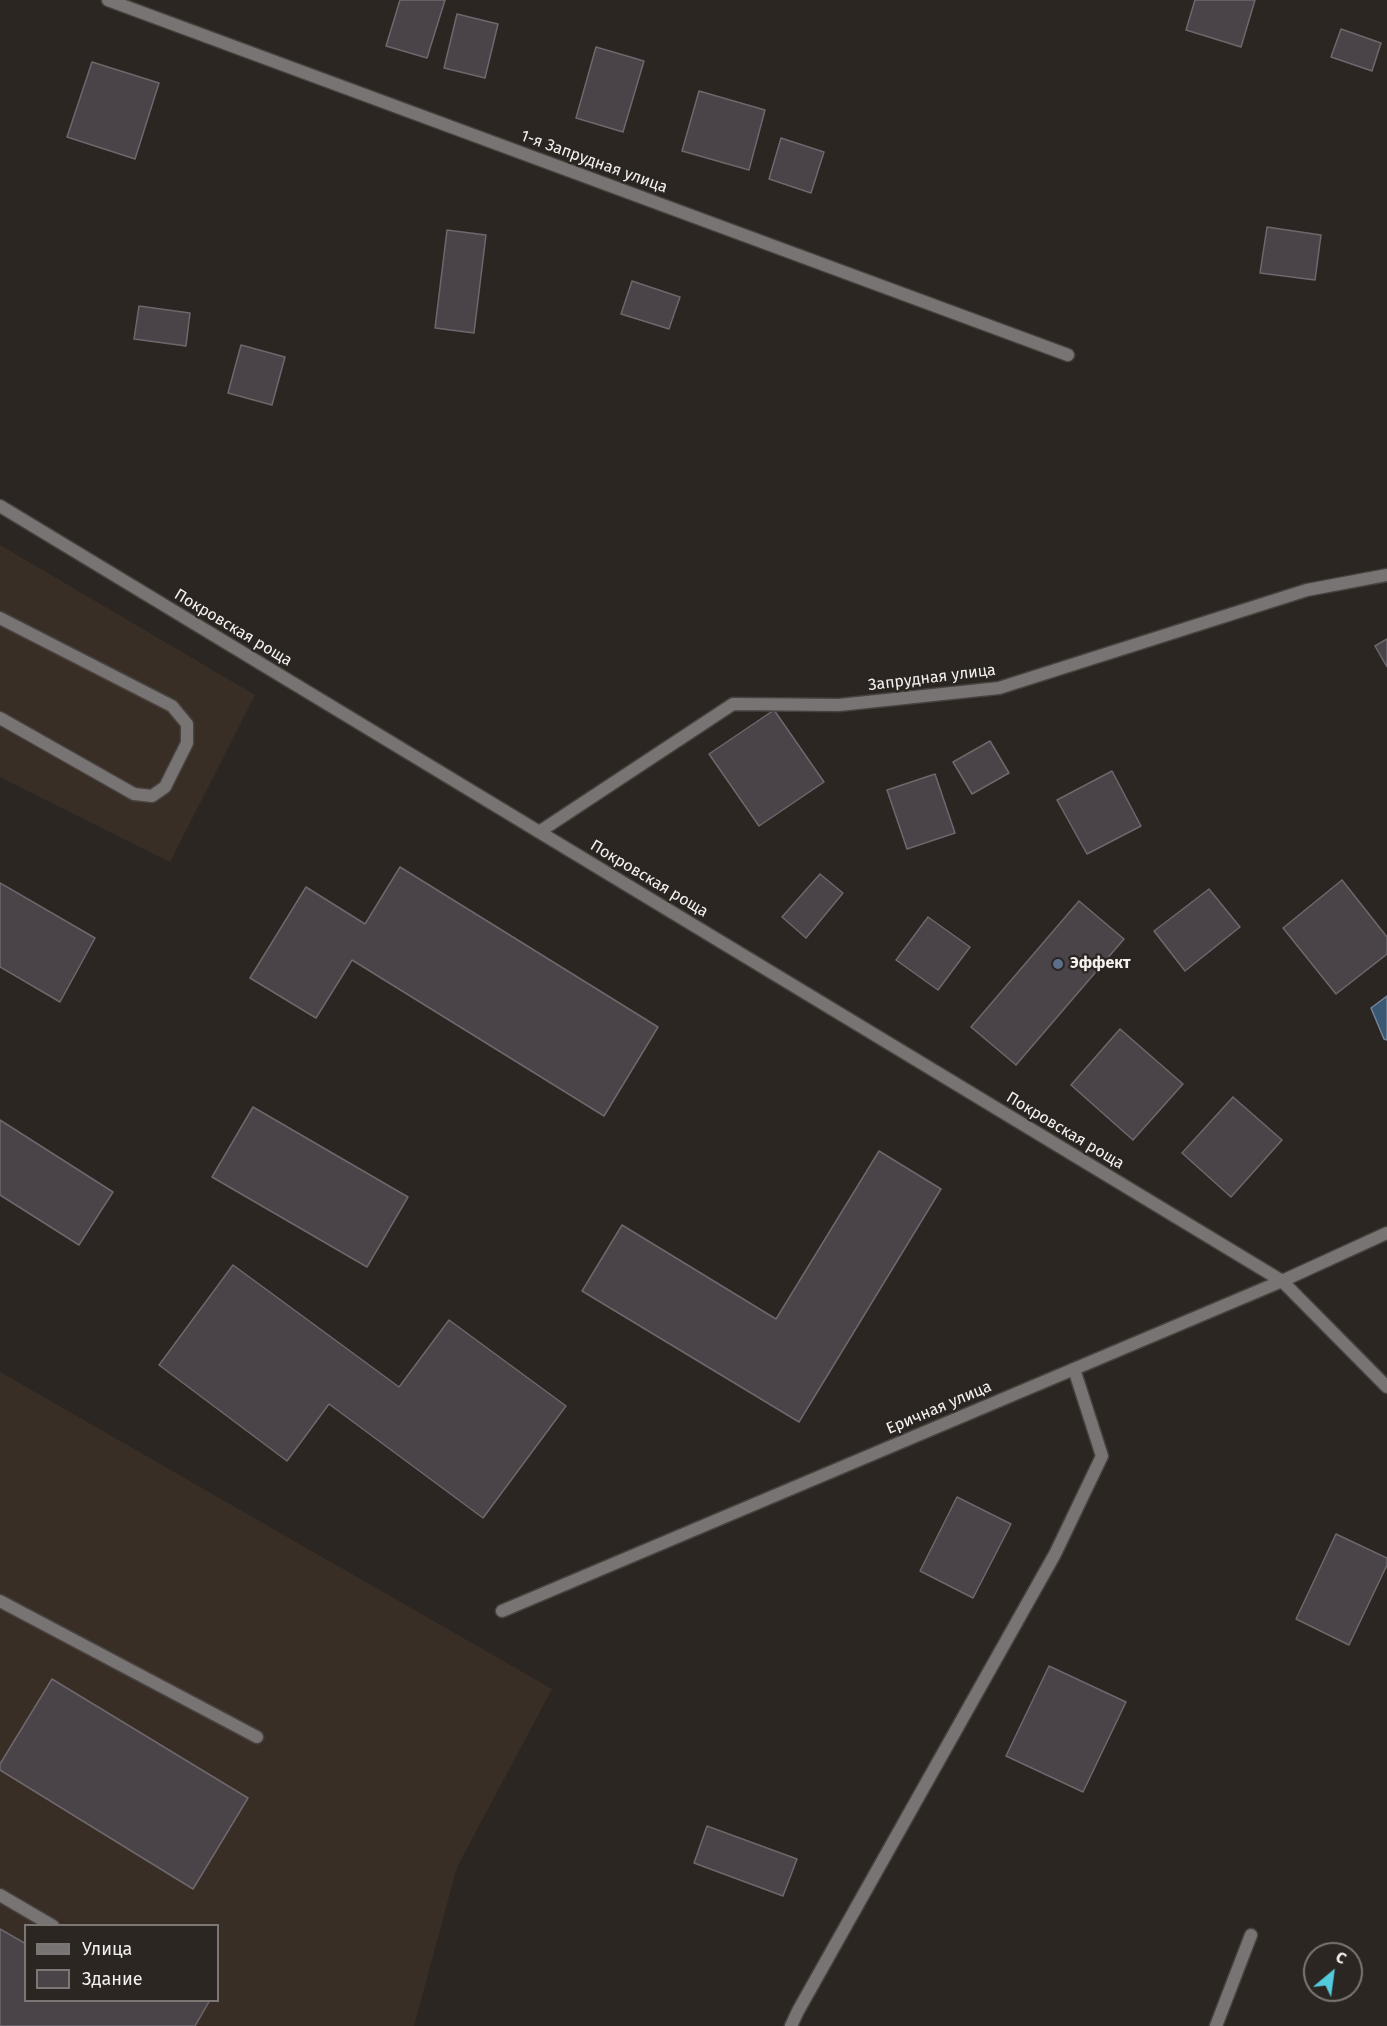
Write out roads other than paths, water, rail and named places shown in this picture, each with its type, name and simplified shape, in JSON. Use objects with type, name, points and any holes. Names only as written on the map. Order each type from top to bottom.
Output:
[{"type":"street","name":"1-я Запрудная улица","points":[[108,0],[1068,354]]},
{"type":"street","name":"Покровская роща","points":[[0,506],[1282,1281],[1387,1387]]},
{"type":"street","name":"Запрудная улица","points":[[539,832],[734,704],[840,705],[999,688],[1307,590],[1387,575]]},
{"type":"street","points":[[0,618],[172,706],[187,724],[187,743],[165,787],[152,796],[135,794],[0,718]]},
{"type":"street","name":"Еричная улица","points":[[502,1611],[1282,1281],[1387,1233]]},
{"type":"street","points":[[791,2026],[1055,1554],[1102,1456],[1074,1369]]},
{"type":"street","points":[[0,1601],[257,1737]]},
{"type":"street","points":[[0,1895],[50,1924]]},
{"type":"street","points":[[1215,2026],[1251,1935]]},
{"type":"water","points":[[1387,996],[1387,1040],[1384,1039],[1371,1008]]},
{"type":"place","name":"Эффект","points":[[1058,964]]}]
